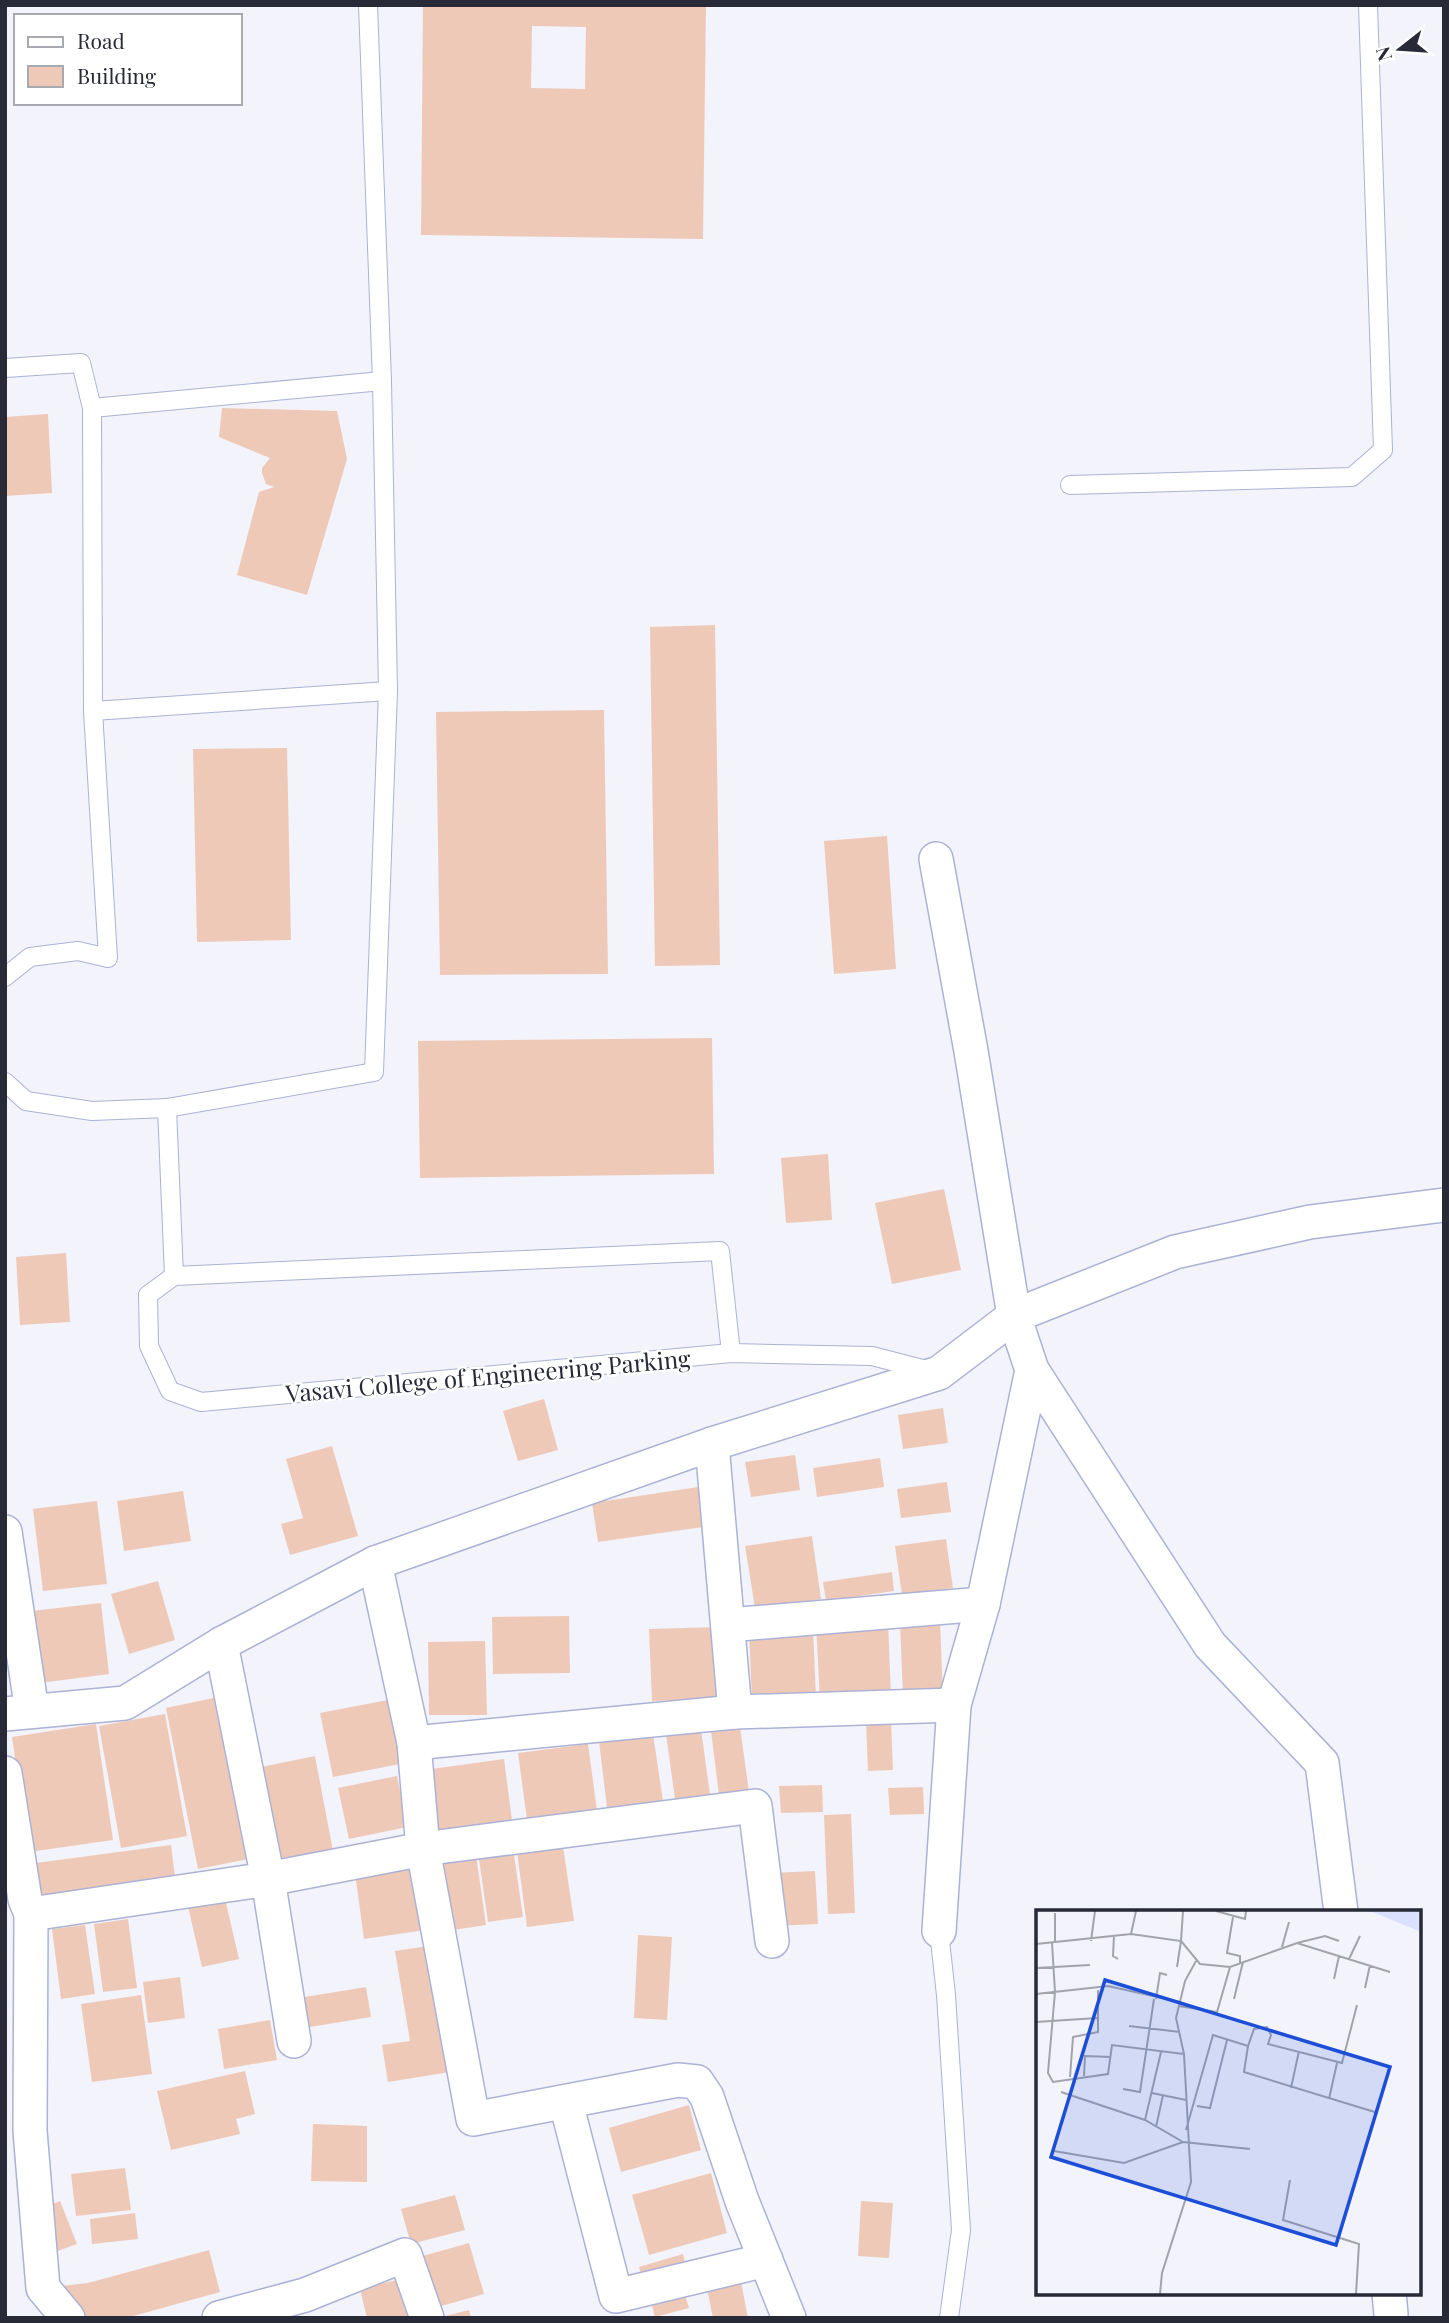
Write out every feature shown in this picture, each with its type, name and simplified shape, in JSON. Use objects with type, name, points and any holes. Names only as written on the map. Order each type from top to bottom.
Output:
[{"type":"street","points":[[936,859],[971,1051],[1014,1316],[1032,1370],[1210,1644],[1322,1763],[1340,1910]]},
{"type":"street","points":[[5,1532],[18,1713],[125,1703],[221,1644],[374,1563],[712,1444],[939,1373],[1014,1316],[1175,1252],[1310,1222],[1444,1205]]},
{"type":"street","points":[[939,1931],[954,1705],[983,1604],[1032,1370]]},
{"type":"street","points":[[712,1444],[735,1712]]},
{"type":"street","points":[[374,1563],[414,1743],[423,1849],[473,2119],[678,2080],[697,2082],[707,2097],[742,2201],[789,2318]]},
{"type":"street","points":[[728,1625],[983,1604]]},
{"type":"street","points":[[221,1644],[268,1879],[295,2041]]},
{"type":"street","points":[[414,1743],[735,1712],[954,1705]]},
{"type":"street","points":[[5,1773],[21,1905],[30,2132],[43,2288],[68,2318]]},
{"type":"street","points":[[21,1905],[268,1879],[423,1849],[755,1806],[772,1941]]},
{"type":"street","points":[[566,2103],[616,2296],[765,2260]]},
{"type":"street","points":[[219,2318],[309,2306],[405,2255],[427,2318]]},
{"type":"lane","points":[[5,1082],[26,1101],[92,1111],[167,1108],[374,1072],[388,691],[382,381],[368,5]]},
{"type":"lane","points":[[1070,485],[1352,477],[1383,450],[1368,5]]},
{"type":"lane","points":[[5,368],[81,363],[92,408],[93,711],[108,958],[78,951],[30,957],[5,976]]},
{"type":"lane","points":[[92,408],[382,381]]},
{"type":"lane","points":[[93,711],[388,691]]},
{"type":"lane","points":[[167,1108],[174,1276],[720,1251],[731,1353]]},
{"type":"lane","name":"Vasavi College of Engineering Parking","points":[[174,1276],[148,1295],[149,1346],[170,1391],[201,1402],[731,1353],[872,1356],[939,1373]]},
{"type":"lane","points":[[939,1931],[946,1995],[961,2231],[948,2318]]},
{"type":"building","points":[[423,5],[706,5],[703,239],[421,235]],"holes":[[[532,26],[586,27],[585,89],[531,88]]]},
{"type":"building","points":[[222,408],[337,411],[347,459],[307,595],[237,575],[259,492],[274,487],[266,484],[262,473],[262,468],[270,458],[219,437]]},
{"type":"building","points":[[48,414],[52,493],[5,496],[5,417]]},
{"type":"building","points":[[715,625],[720,965],[655,966],[650,627]]},
{"type":"building","points":[[604,710],[608,974],[440,975],[436,712]]},
{"type":"building","points":[[287,748],[291,940],[197,942],[193,749]]},
{"type":"building","points":[[887,836],[896,969],[834,974],[824,841]]},
{"type":"building","points":[[712,1038],[714,1174],[420,1178],[418,1041]]},
{"type":"building","points":[[828,1154],[832,1220],[786,1223],[781,1158]]},
{"type":"building","points":[[944,1189],[961,1270],[892,1284],[875,1203]]},
{"type":"building","points":[[66,1253],[70,1322],[20,1325],[16,1257]]},
{"type":"building","points":[[544,1399],[558,1450],[518,1461],[503,1411]]},
{"type":"building","points":[[943,1408],[948,1443],[903,1449],[898,1415]]},
{"type":"building","points":[[332,1446],[358,1536],[290,1555],[281,1524],[303,1518],[286,1459]]},
{"type":"building","points":[[795,1455],[800,1490],[751,1497],[745,1462]]},
{"type":"building","points":[[880,1458],[884,1487],[817,1497],[813,1468]]},
{"type":"building","points":[[947,1482],[951,1512],[901,1518],[897,1489]]},
{"type":"building","points":[[705,1486],[710,1526],[598,1542],[592,1503]]},
{"type":"building","points":[[183,1491],[191,1541],[124,1551],[117,1501]]},
{"type":"building","points":[[97,1501],[107,1584],[43,1591],[33,1509]]},
{"type":"building","points":[[812,1536],[821,1599],[755,1608],[745,1546]]},
{"type":"building","points":[[946,1539],[953,1588],[902,1595],[895,1546]]},
{"type":"building","points":[[892,1572],[894,1591],[826,1601],[823,1582]]},
{"type":"building","points":[[158,1581],[175,1640],[129,1654],[111,1594]]},
{"type":"building","points":[[101,1603],[109,1674],[40,1683],[31,1611]]},
{"type":"building","points":[[569,1616],[570,1673],[493,1674],[492,1617]]},
{"type":"building","points":[[940,1620],[943,1697],[903,1698],[900,1622]]},
{"type":"building","points":[[888,1621],[891,1697],[820,1700],[816,1624]]},
{"type":"building","points":[[721,1627],[725,1698],[652,1701],[649,1629]]},
{"type":"building","points":[[813,1628],[816,1698],[752,1701],[749,1630]]},
{"type":"building","points":[[485,1641],[487,1715],[429,1715],[428,1642]]},
{"type":"building","points":[[228,1695],[259,1857],[198,1869],[166,1708]]},
{"type":"building","points":[[393,1699],[405,1763],[333,1777],[320,1713]]},
{"type":"building","points":[[165,1714],[187,1836],[121,1848],[99,1726]]},
{"type":"building","points":[[891,1721],[893,1770],[868,1771],[866,1722]]},
{"type":"building","points":[[700,1722],[711,1802],[676,1806],[665,1727]]},
{"type":"building","points":[[96,1724],[113,1840],[29,1852],[12,1737]]},
{"type":"building","points":[[740,1727],[749,1792],[719,1795],[711,1731]]},
{"type":"building","points":[[653,1734],[664,1808],[608,1816],[599,1741]]},
{"type":"building","points":[[588,1744],[598,1818],[528,1827],[518,1753]]},
{"type":"building","points":[[315,1756],[333,1851],[269,1863],[251,1769]]},
{"type":"building","points":[[504,1759],[513,1828],[433,1838],[424,1770]]},
{"type":"building","points":[[397,1776],[407,1827],[349,1839],[338,1788]]},
{"type":"building","points":[[822,1785],[823,1812],[781,1813],[779,1786]]},
{"type":"building","points":[[923,1787],[924,1814],[890,1815],[888,1788]]},
{"type":"building","points":[[851,1814],[855,1913],[828,1914],[824,1815]]},
{"type":"building","points":[[171,1845],[176,1885],[41,1903],[36,1863]]},
{"type":"building","points":[[563,1846],[574,1921],[527,1927],[517,1852]]},
{"type":"building","points":[[475,1848],[486,1925],[440,1932],[430,1855]]},
{"type":"building","points":[[513,1848],[523,1917],[488,1922],[478,1852]]},
{"type":"building","points":[[423,1864],[432,1929],[364,1939],[355,1873]]},
{"type":"building","points":[[815,1871],[818,1924],[773,1926],[771,1873]]},
{"type":"building","points":[[223,1890],[239,1959],[202,1967],[186,1898]]},
{"type":"building","points":[[128,1919],[137,1988],[103,1992],[94,1924]]},
{"type":"building","points":[[85,1925],[95,1994],[61,1999],[52,1929]]},
{"type":"building","points":[[638,1935],[672,1937],[667,2020],[634,2018]]},
{"type":"building","points":[[435,1945],[456,2071],[388,2082],[382,2045],[410,2041],[395,1951]]},
{"type":"building","points":[[180,1977],[185,2018],[148,2023],[143,1982]]},
{"type":"building","points":[[366,1987],[371,2017],[304,2028],[299,1998]]},
{"type":"building","points":[[141,1995],[152,2074],[92,2082],[81,2004]]},
{"type":"building","points":[[270,2020],[277,2060],[224,2069],[218,2029]]},
{"type":"building","points":[[245,2071],[255,2114],[236,2119],[240,2134],[171,2150],[157,2091]]},
{"type":"building","points":[[689,2105],[701,2150],[621,2172],[609,2128]]},
{"type":"building","points":[[313,2124],[367,2126],[367,2182],[311,2181]]},
{"type":"building","points":[[125,2168],[131,2210],[76,2216],[71,2174]]},
{"type":"building","points":[[711,2173],[727,2233],[649,2255],[632,2195]]},
{"type":"building","points":[[455,2195],[465,2230],[411,2244],[401,2209]]},
{"type":"building","points":[[60,2201],[77,2244],[55,2252],[38,2210]]},
{"type":"building","points":[[861,2201],[893,2203],[889,2258],[858,2256]]},
{"type":"building","points":[[135,2213],[138,2239],[92,2244],[90,2219]]},
{"type":"building","points":[[469,2243],[484,2294],[427,2310],[412,2259]]},
{"type":"building","points":[[209,2250],[220,2292],[126,2318],[88,2318],[43,2288],[88,2283]]},
{"type":"building","points":[[683,2254],[687,2271],[644,2283],[639,2267]]},
{"type":"building","points":[[409,2277],[420,2318],[367,2318],[360,2289]]},
{"type":"building","points":[[741,2282],[748,2318],[713,2318],[707,2289]]},
{"type":"building","points":[[682,2285],[689,2308],[655,2317],[649,2294]]},
{"type":"building","points":[[469,2310],[471,2318],[442,2318],[442,2317]]}]
